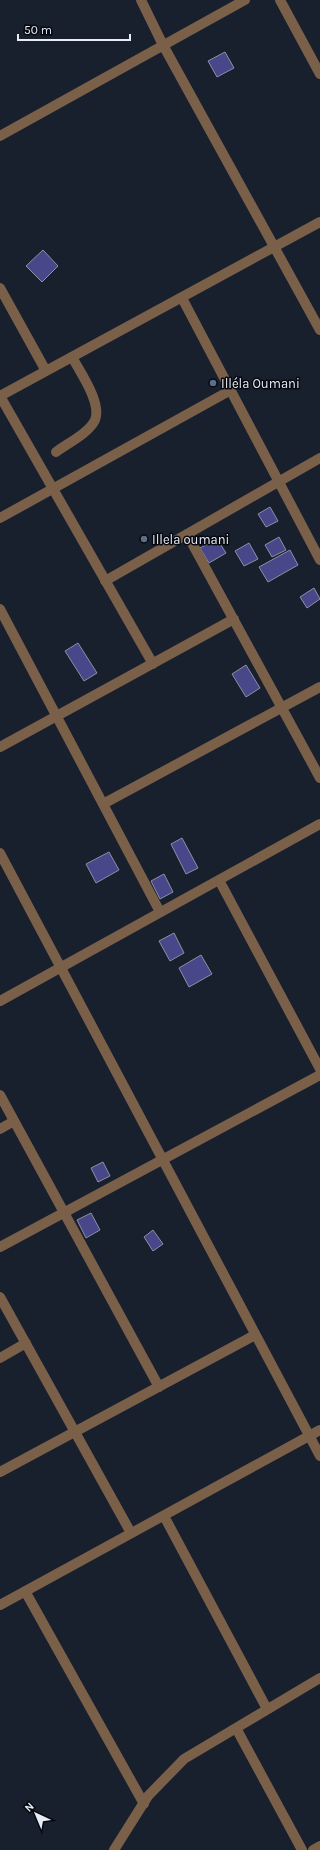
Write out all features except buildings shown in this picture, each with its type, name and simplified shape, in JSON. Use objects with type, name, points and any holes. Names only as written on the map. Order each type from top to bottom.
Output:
[{"type":"street","points":[[141,0],[163,45],[320,330]]},
{"type":"street","points":[[0,136],[245,0]]},
{"type":"street","points":[[280,0],[320,74]]},
{"type":"street","points":[[153,664],[0,396],[275,248],[320,222]]},
{"type":"street","points":[[0,288],[46,371]]},
{"type":"street","points":[[182,298],[320,560]]},
{"type":"street","points":[[56,452],[86,430],[94,421],[96,413],[96,403],[72,357]]},
{"type":"street","points":[[0,518],[231,390]]},
{"type":"street","points":[[105,580],[320,458]]},
{"type":"street","points":[[188,534],[320,778]]},
{"type":"street","points":[[0,609],[160,912]]},
{"type":"street","points":[[0,747],[234,619]]},
{"type":"street","points":[[103,804],[320,687]]},
{"type":"street","points":[[0,1001],[320,824]]},
{"type":"street","points":[[0,853],[164,1159],[255,1335],[320,1456]]},
{"type":"street","points":[[219,880],[320,1069]]},
{"type":"street","points":[[0,1247],[320,1075]]},
{"type":"street","points":[[0,1095],[159,1387]]},
{"type":"street","points":[[0,1129],[14,1121]]},
{"type":"street","points":[[0,1297],[131,1533]]},
{"type":"street","points":[[0,1472],[255,1335]]},
{"type":"street","points":[[0,1358],[26,1343]]},
{"type":"street","points":[[0,1605],[320,1430]]},
{"type":"street","points":[[164,1516],[267,1709]]},
{"type":"street","points":[[26,1591],[144,1804]]},
{"type":"street","points":[[114,1850],[148,1796],[184,1758],[320,1678]]},
{"type":"street","points":[[236,1728],[302,1850]]},
{"type":"street","points":[[313,1850],[320,1846]]},
{"type":"place","name":"Illéla Oumani","points":[[213,383]]},
{"type":"place","name":"Illela oumani","points":[[144,539]]}]
